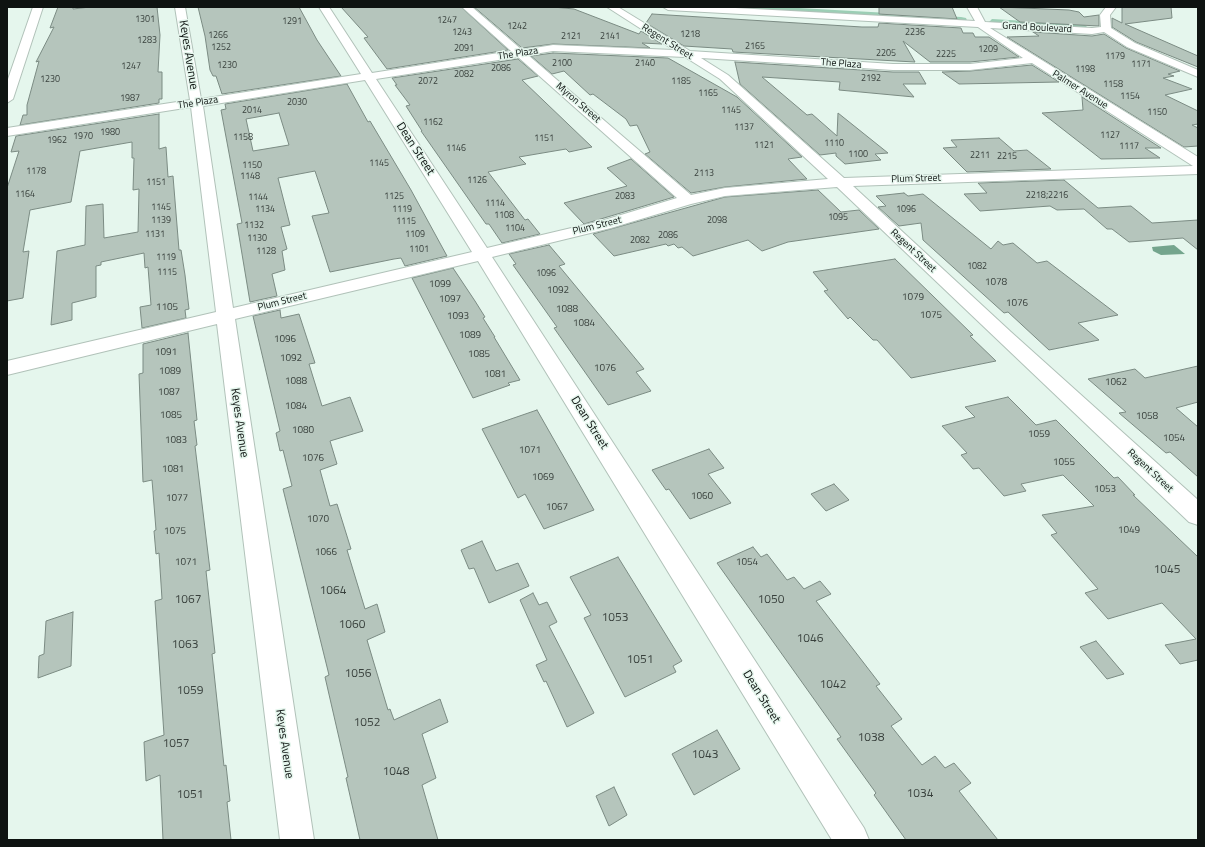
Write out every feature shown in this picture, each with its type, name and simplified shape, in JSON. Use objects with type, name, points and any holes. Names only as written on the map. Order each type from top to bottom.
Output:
[{"type":"street","points":[[7,99],[38,7]]},
{"type":"street","name":"Keyes Avenue","points":[[180,7],[196,104],[297,840]]},
{"type":"street","name":"Dean Street","points":[[324,7],[370,77],[852,840]]},
{"type":"street","name":"Myron Street","points":[[467,7],[688,200]]},
{"type":"street","name":"Regent Street","points":[[612,7],[724,77],[840,182],[1198,515]]},
{"type":"street","name":"Grand Boulevard","points":[[668,7],[977,16]]},
{"type":"street","name":"Grand Boulevard","points":[[806,7],[977,16],[1092,32],[1106,29]]},
{"type":"street","points":[[1111,7],[1106,15],[1106,29],[1131,45],[1198,74]]},
{"type":"street","name":"Palmer Avenue","points":[[977,16],[1033,60],[1198,163]]},
{"type":"street","name":"The Plaza","points":[[7,132],[560,48],[893,67],[970,67],[1033,60]]},
{"type":"street","name":"Plum Street","points":[[7,368],[605,225],[688,200],[732,191],[840,182],[1198,170]]},
{"type":"shaded area","points":[[697,7],[781,7],[961,17],[966,18],[968,23]]},
{"type":"shaded area","points":[[992,19],[1076,24],[1085,25],[1089,29],[995,24],[989,22]]},
{"type":"shaded area","points":[[1174,245],[1185,254],[1161,255],[1153,251],[1152,247]]},
{"type":"building","points":[[58,7],[73,7],[73,9],[90,7],[157,7],[160,35],[158,72],[162,72],[162,99],[159,99],[159,103],[20,125],[23,115],[27,115],[27,105],[39,61],[36,62],[54,27],[50,28]]},
{"type":"building","points":[[198,7],[299,7],[317,40],[341,76],[222,94],[216,76],[213,76],[210,70],[205,36]]},
{"type":"building","points":[[341,7],[461,7],[508,50],[387,69],[364,38],[368,37]]},
{"type":"building","points":[[474,7],[553,7],[574,9],[639,34],[641,31],[662,44],[642,43],[650,48],[553,44],[522,48]]},
{"type":"building","points":[[879,7],[952,7],[957,19],[879,14]]},
{"type":"building","points":[[999,7],[1069,10],[1079,12],[1084,17],[1099,15],[1099,26],[1020,22]]},
{"type":"building","points":[[1122,7],[1171,7],[1172,18],[1125,24],[1198,56],[1198,67],[1136,42],[1112,27],[1112,18],[1122,23]]},
{"type":"building","points":[[652,14],[862,27],[878,27],[879,23],[961,28],[963,33],[973,33],[975,37],[989,37],[1019,57],[970,62],[930,62],[903,41],[915,62],[733,52],[732,49],[684,46],[646,23]]},
{"type":"building","points":[[1033,32],[1092,36],[1104,34],[1126,48],[1180,71],[1168,74],[1174,76],[1163,78],[1192,89],[1165,95],[1198,111],[1198,124],[1192,125],[1198,128],[1198,146],[1184,147],[1007,37],[1039,36]]},
{"type":"building","points":[[553,53],[668,58],[737,97],[802,157],[788,159],[807,179],[725,187],[691,193],[645,154],[650,152],[637,125],[630,126],[626,119],[593,94],[590,95],[564,71],[552,74],[531,56]]},
{"type":"building","points":[[518,59],[538,76],[522,80],[592,147],[569,152],[566,149],[519,157],[526,164],[488,172],[525,220],[528,219],[540,234],[502,243],[489,224],[486,224],[421,131],[406,106],[410,105],[395,85],[397,85],[392,78]]},
{"type":"building","points":[[735,62],[893,72],[919,72],[926,84],[903,84],[914,97],[839,90],[840,82],[762,77],[807,115],[812,114],[837,136],[838,113],[888,153],[875,154],[881,160],[845,164],[836,156],[836,153],[820,155],[740,84]]},
{"type":"building","points":[[1032,65],[1059,82],[959,84],[942,72],[970,71]]},
{"type":"building","points":[[347,84],[368,122],[370,121],[411,190],[447,256],[405,266],[401,258],[330,272],[312,216],[329,213],[315,171],[278,178],[290,225],[281,227],[287,249],[282,251],[285,270],[272,274],[277,296],[250,302],[237,224],[242,223],[221,110],[226,109],[225,104]],"holes":[[[279,113],[289,145],[253,151],[246,119]]]},
{"type":"building","points":[[1082,97],[1161,148],[1145,148],[1160,158],[1101,159],[1042,113],[1083,110]]},
{"type":"building","points":[[159,114],[159,149],[166,147],[168,177],[173,176],[179,250],[181,250],[189,309],[185,310],[186,318],[142,328],[140,307],[151,305],[148,267],[145,268],[144,253],[101,262],[101,265],[96,266],[96,297],[72,303],[72,320],[51,325],[57,251],[85,245],[86,206],[103,204],[104,238],[138,232],[139,189],[133,190],[134,158],[132,158],[132,142],[80,151],[71,202],[30,210],[23,252],[29,251],[23,298],[7,301],[7,188],[19,151],[11,152],[16,136]]},
{"type":"building","points":[[999,138],[1014,151],[1027,150],[1051,169],[967,172],[943,148],[957,147],[951,140]]},
{"type":"building","points":[[631,159],[674,197],[584,224],[564,203],[627,186],[607,168]]},
{"type":"building","points":[[1064,180],[1098,208],[1131,206],[1152,223],[1198,220],[1198,250],[1183,238],[1129,242],[1112,229],[1107,229],[1084,209],[1057,210],[1050,206],[980,211],[964,194],[987,193],[978,183]]},
{"type":"building","points":[[818,190],[841,212],[859,210],[879,229],[788,242],[762,251],[748,240],[693,256],[682,247],[678,248],[674,244],[668,246],[666,244],[614,256],[593,234],[725,197]]},
{"type":"building","points":[[904,193],[908,196],[923,194],[991,249],[998,241],[1003,245],[1013,243],[1037,263],[1047,261],[1118,315],[1078,323],[1099,340],[1049,350],[1008,312],[1004,313],[923,240],[921,223],[899,226],[878,207],[886,206],[876,196]]},
{"type":"building","points":[[549,245],[565,264],[559,266],[644,369],[636,372],[651,391],[608,405],[554,328],[557,327],[513,265],[516,264],[509,254]]},
{"type":"building","points":[[895,259],[973,335],[970,336],[996,361],[911,378],[877,340],[873,340],[850,317],[848,319],[824,291],[828,290],[813,272]]},
{"type":"building","points":[[453,268],[485,317],[483,318],[520,380],[508,383],[510,385],[473,398],[412,278]]},
{"type":"building","points":[[280,310],[281,318],[299,314],[315,363],[309,364],[322,406],[350,397],[363,431],[330,441],[337,464],[320,470],[330,506],[337,504],[351,549],[347,550],[365,609],[377,604],[385,632],[367,640],[388,710],[390,709],[394,720],[440,699],[448,722],[422,734],[436,778],[422,785],[438,840],[360,840],[346,778],[348,777],[325,677],[329,675],[283,489],[292,486],[283,450],[280,451],[276,433],[280,431],[253,316]]},
{"type":"building","points":[[188,333],[197,420],[194,421],[197,445],[195,446],[210,570],[206,571],[215,653],[212,654],[224,766],[226,765],[230,801],[227,802],[231,840],[163,840],[160,775],[146,781],[144,742],[164,735],[155,601],[162,599],[159,553],[156,554],[154,531],[156,530],[152,480],[143,482],[139,374],[143,373],[143,344]]},
{"type":"building","points":[[1198,366],[1198,402],[1176,408],[1198,427],[1198,477],[1170,452],[1166,453],[1119,413],[1126,412],[1088,379],[1135,369],[1145,378]]},
{"type":"building","points":[[1008,397],[1036,425],[1056,420],[1114,478],[1118,477],[1135,495],[1133,495],[1198,557],[1198,660],[1180,664],[1165,645],[1196,639],[1162,603],[1108,619],[1085,593],[1098,589],[1051,535],[1057,533],[1042,515],[1094,506],[1063,475],[1021,484],[1026,491],[1004,496],[979,468],[973,469],[961,455],[967,453],[942,426],[975,417],[965,407]]},
{"type":"building","points":[[537,410],[594,510],[544,529],[525,494],[518,498],[482,429]]},
{"type":"building","points":[[709,449],[724,468],[708,474],[731,503],[690,519],[669,489],[666,490],[652,470]]},
{"type":"building","points":[[834,484],[849,500],[826,511],[811,494]]},
{"type":"building","points":[[482,541],[496,571],[518,563],[529,586],[489,603],[474,568],[469,569],[461,550]]},
{"type":"building","points":[[753,547],[761,557],[767,554],[787,580],[794,577],[804,589],[820,581],[831,594],[816,601],[880,684],[876,686],[902,719],[891,726],[922,765],[935,756],[945,768],[954,763],[971,783],[959,791],[998,840],[906,840],[874,795],[876,793],[837,739],[841,737],[717,563]]},
{"type":"building","points":[[618,557],[682,661],[673,666],[676,672],[625,697],[584,618],[591,615],[570,577]]},
{"type":"building","points":[[533,593],[539,605],[547,602],[557,622],[549,626],[594,713],[567,727],[546,681],[544,682],[536,665],[547,660],[520,600]]},
{"type":"building","points":[[73,612],[71,666],[38,678],[39,656],[44,654],[46,621]]},
{"type":"building","points":[[1096,641],[1124,674],[1107,679],[1080,647]]},
{"type":"building","points":[[717,730],[740,769],[694,795],[672,754]]},
{"type":"building","points":[[614,787],[627,815],[609,826],[596,796]]}]
